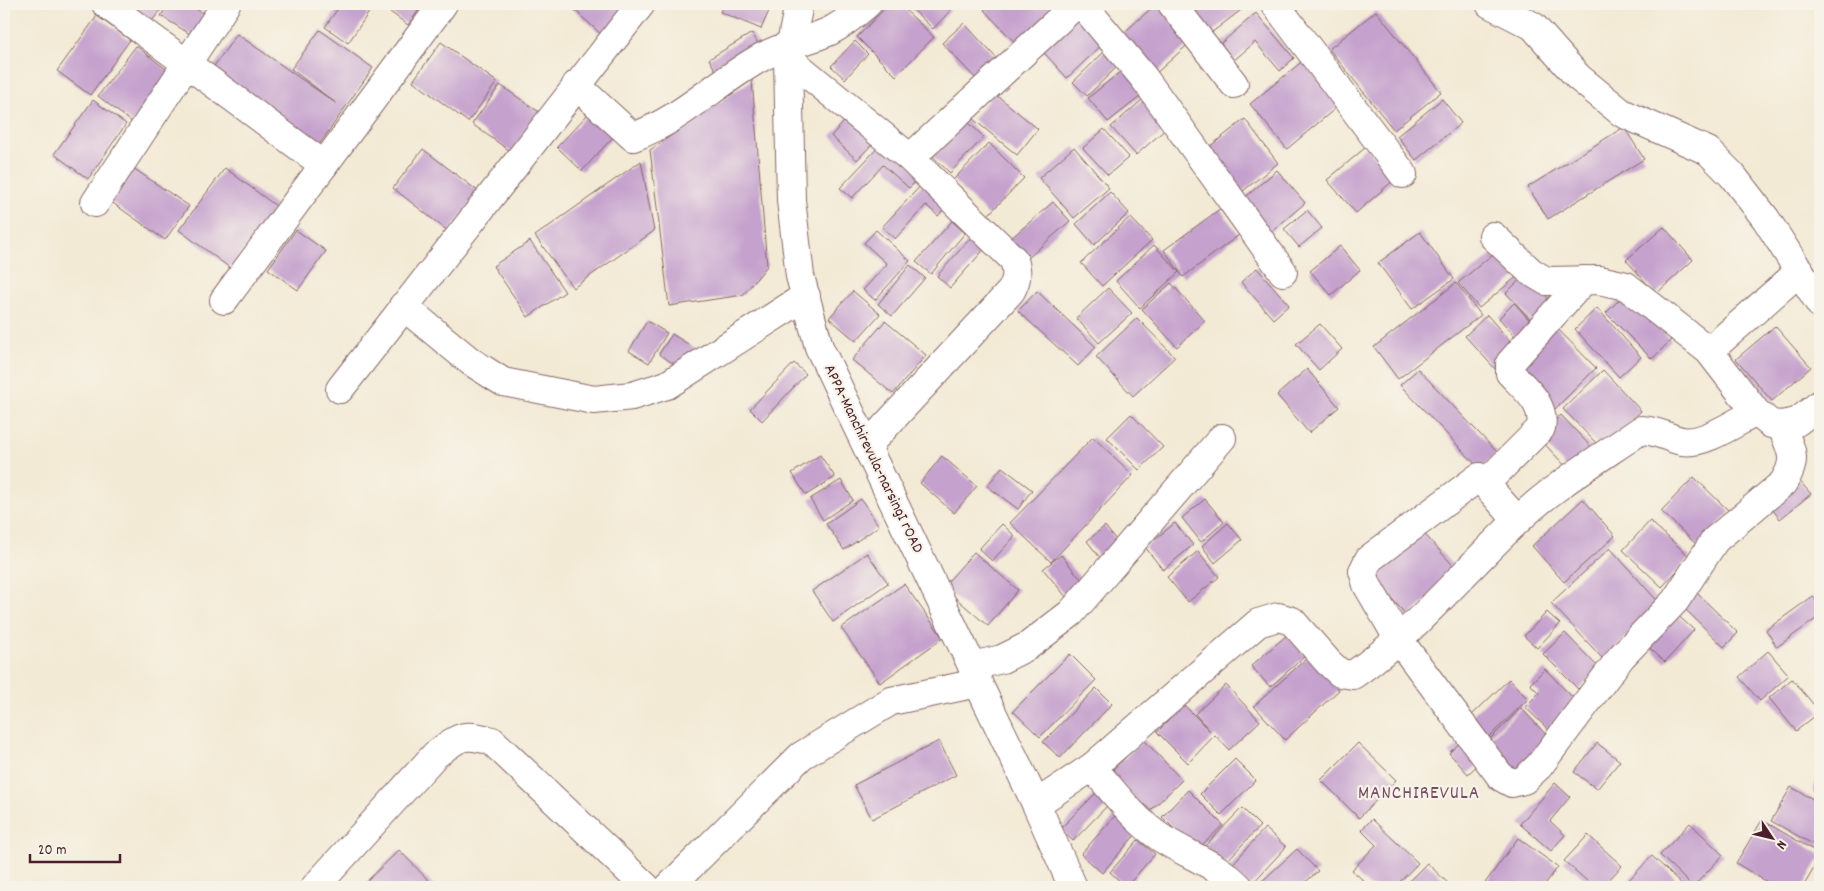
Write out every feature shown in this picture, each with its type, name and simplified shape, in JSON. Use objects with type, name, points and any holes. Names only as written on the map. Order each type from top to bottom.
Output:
[{"type":"street","points":[[106,4],[324,165]]},
{"type":"street","points":[[95,203],[226,4]]},
{"type":"street","points":[[224,300],[443,4]]},
{"type":"street","points":[[340,389],[641,4]]},
{"type":"street","name":"APPA-Manchirevula-narsingI rOAD","points":[[799,4],[790,51],[791,200],[800,276],[819,347],[975,674],[1073,887]]},
{"type":"street","points":[[576,85],[633,137],[650,129],[711,92],[762,57],[790,51],[847,21],[867,4]]},
{"type":"street","points":[[910,158],[1076,4]]},
{"type":"street","points":[[1082,4],[1144,78],[1283,272]]},
{"type":"street","points":[[1172,4],[1234,84]]},
{"type":"street","points":[[1276,4],[1403,174]]},
{"type":"street","points":[[1490,4],[1532,26],[1578,77],[1622,113],[1708,151],[1732,174],[1766,219],[1820,304]]},
{"type":"street","points":[[790,51],[910,158],[1014,260],[1017,270],[1017,281],[1011,291],[867,446]]},
{"type":"street","points":[[1493,236],[1531,272],[1546,282],[1599,280],[1626,286],[1709,352],[1756,412],[1771,424],[1781,425],[1798,422],[1820,404]]},
{"type":"street","points":[[1709,352],[1800,271]]},
{"type":"street","points":[[1485,484],[1541,428],[1543,417],[1539,405],[1510,373],[1510,363],[1584,280]]},
{"type":"street","points":[[403,306],[470,361],[503,382],[594,400],[632,396],[667,385],[806,296]]},
{"type":"street","points":[[1036,804],[1092,767],[1258,624],[1278,617],[1292,621],[1340,673],[1353,675],[1399,640],[1517,520],[1568,481],[1641,430],[1651,430],[1681,441],[1693,442],[1756,412]]},
{"type":"street","points":[[1517,520],[1479,477],[1369,559],[1363,571],[1367,585],[1399,640],[1501,777],[1512,783],[1524,780],[1539,766],[1621,657],[1675,601],[1715,540],[1783,483],[1790,472],[1794,460],[1781,425]]},
{"type":"street","points":[[669,887],[801,756],[891,701],[975,674],[1028,646],[1070,613],[1222,438]]},
{"type":"street","points":[[315,887],[435,754],[454,741],[470,734],[492,740],[646,887]]},
{"type":"street","points":[[1092,767],[1144,824],[1162,838],[1217,869],[1239,887]]},
{"type":"building","points":[[112,4],[165,4],[146,29]]},
{"type":"building","points":[[168,4],[188,4],[211,18],[198,39],[161,16]]},
{"type":"building","points":[[341,4],[366,4],[372,8],[348,43],[325,27]]},
{"type":"building","points":[[379,4],[423,4],[408,25]]},
{"type":"building","points":[[568,4],[633,4],[603,36]]},
{"type":"building","points":[[724,4],[772,4],[761,29],[720,12]]},
{"type":"building","points":[[889,4],[899,4],[934,37],[896,76],[857,37]]},
{"type":"building","points":[[907,4],[942,4],[950,11],[933,29]]},
{"type":"building","points":[[991,4],[1067,4],[1020,48],[984,10]]},
{"type":"building","points":[[1156,4],[1163,4],[1194,39],[1153,76],[1119,37]]},
{"type":"building","points":[[1176,4],[1249,4],[1203,39]]},
{"type":"building","points":[[1076,11],[1104,43],[1067,78],[1038,46]]},
{"type":"building","points":[[1376,11],[1441,92],[1394,130],[1329,49]]},
{"type":"building","points":[[1256,13],[1294,58],[1280,71],[1255,42],[1232,62],[1218,46]]},
{"type":"building","points":[[97,16],[130,40],[90,95],[57,71]]},
{"type":"building","points":[[964,23],[999,61],[978,81],[942,43]]},
{"type":"building","points":[[320,30],[373,68],[316,149],[209,73],[237,34],[337,104],[291,69]]},
{"type":"building","points":[[752,33],[764,54],[721,80],[709,59]]},
{"type":"building","points":[[855,41],[868,54],[845,79],[831,66]]},
{"type":"building","points":[[441,42],[497,82],[468,122],[413,81]]},
{"type":"building","points":[[136,46],[171,73],[133,123],[98,96]]},
{"type":"building","points":[[1107,49],[1120,64],[1087,96],[1073,82]]},
{"type":"building","points":[[1305,59],[1342,103],[1287,149],[1250,104]]},
{"type":"building","points":[[1126,67],[1146,92],[1108,122],[1088,98]]},
{"type":"building","points":[[752,80],[767,266],[743,295],[669,306],[650,150]]},
{"type":"building","points":[[500,85],[545,116],[517,156],[472,124]]},
{"type":"building","points":[[994,93],[1038,129],[1017,155],[973,119]]},
{"type":"building","points":[[1143,99],[1167,128],[1136,155],[1111,127]]},
{"type":"building","points":[[1442,99],[1461,123],[1416,160],[1397,136]]},
{"type":"building","points":[[93,100],[126,124],[88,179],[54,154]]},
{"type":"building","points":[[589,113],[613,137],[582,171],[557,147]]},
{"type":"building","points":[[852,113],[878,138],[857,160],[831,136]]},
{"type":"building","points":[[960,115],[984,137],[950,173],[926,150]]},
{"type":"building","points":[[1245,119],[1278,163],[1238,195],[1204,151]]},
{"type":"building","points":[[1624,127],[1644,159],[1548,219],[1528,187]]},
{"type":"building","points":[[1104,129],[1129,157],[1108,175],[1083,148]]},
{"type":"building","points":[[884,141],[921,176],[909,188],[883,165],[852,198],[840,188]]},
{"type":"building","points":[[989,143],[1024,178],[988,215],[953,180]]},
{"type":"building","points":[[1074,147],[1109,188],[1074,218],[1039,178]]},
{"type":"building","points":[[1366,147],[1395,179],[1356,213],[1327,180]]},
{"type":"building","points":[[423,149],[479,192],[449,232],[393,188]]},
{"type":"building","points":[[641,161],[654,231],[573,288],[535,236]]},
{"type":"building","points":[[133,168],[189,206],[165,240],[110,201]]},
{"type":"building","points":[[225,168],[276,206],[230,268],[179,230]]},
{"type":"building","points":[[1277,170],[1305,203],[1270,233],[1242,200]]},
{"type":"building","points":[[925,181],[949,203],[938,216],[926,205],[895,239],[882,227]]},
{"type":"building","points":[[1110,192],[1129,213],[1094,245],[1076,224]]},
{"type":"building","points":[[1053,202],[1070,221],[1026,260],[1009,240]]},
{"type":"building","points":[[1220,209],[1239,235],[1183,277],[1164,250]]},
{"type":"building","points":[[1307,210],[1322,228],[1299,247],[1284,229]]},
{"type":"building","points":[[1130,217],[1152,240],[1102,286],[1081,263]]},
{"type":"building","points":[[952,221],[965,233],[931,274],[916,262]]},
{"type":"building","points":[[1664,227],[1693,260],[1656,294],[1626,260]]},
{"type":"building","points":[[296,230],[326,251],[298,290],[268,269]]},
{"type":"building","points":[[876,230],[910,261],[875,300],[863,290],[887,264],[864,243]]},
{"type":"building","points":[[1420,232],[1454,279],[1412,309],[1378,263]]},
{"type":"building","points":[[974,234],[987,246],[950,288],[937,276]]},
{"type":"building","points":[[530,241],[565,292],[528,317],[493,266]]},
{"type":"building","points":[[1154,245],[1179,272],[1140,308],[1116,281]]},
{"type":"building","points":[[1340,246],[1360,270],[1331,295],[1310,271]]},
{"type":"building","points":[[1499,249],[1520,274],[1479,308],[1458,283]]},
{"type":"building","points":[[910,265],[925,278],[892,316],[878,304]]},
{"type":"building","points":[[1257,268],[1289,305],[1273,319],[1241,282]]},
{"type":"building","points":[[1526,274],[1554,305],[1534,323],[1506,293]]},
{"type":"building","points":[[1171,283],[1205,321],[1177,347],[1142,309]]},
{"type":"building","points":[[1456,283],[1481,315],[1398,379],[1374,347]]},
{"type":"building","points":[[1108,288],[1132,313],[1099,343],[1076,318]]},
{"type":"building","points":[[853,291],[880,314],[856,341],[829,318]]},
{"type":"building","points":[[1037,291],[1096,347],[1078,366],[1018,311]]},
{"type":"building","points":[[1625,294],[1671,340],[1652,359],[1606,313]]},
{"type":"building","points":[[1514,303],[1534,325],[1518,340],[1499,318]]},
{"type":"building","points":[[1597,308],[1641,357],[1619,377],[1575,329]]},
{"type":"building","points":[[1487,315],[1519,351],[1497,371],[1465,336]]},
{"type":"building","points":[[1137,318],[1175,357],[1133,396],[1096,357]]},
{"type":"building","points":[[647,321],[667,333],[649,363],[629,351]]},
{"type":"building","points":[[885,321],[926,355],[893,394],[852,360]]},
{"type":"building","points":[[1320,324],[1342,349],[1319,370],[1296,344]]},
{"type":"building","points":[[1554,325],[1596,368],[1555,409],[1512,366]]},
{"type":"building","points":[[1775,326],[1811,367],[1772,401],[1736,359]]},
{"type":"building","points":[[672,334],[699,351],[686,372],[659,354]]},
{"type":"building","points":[[794,363],[806,374],[762,421],[750,409]]},
{"type":"building","points":[[1307,369],[1339,407],[1309,433],[1277,395]]},
{"type":"building","points":[[1418,369],[1497,452],[1480,469],[1400,385]]},
{"type":"building","points":[[1603,370],[1641,411],[1602,449],[1563,409]]},
{"type":"building","points":[[1131,414],[1163,447],[1139,470],[1107,438]]},
{"type":"building","points":[[1561,415],[1593,449],[1570,471],[1538,437]]},
{"type":"building","points":[[1093,437],[1133,475],[1051,562],[1010,523]]},
{"type":"building","points":[[820,455],[835,477],[806,495],[792,473]]},
{"type":"building","points":[[942,456],[977,486],[954,513],[920,483]]},
{"type":"building","points":[[1002,467],[1032,490],[1018,509],[987,486]]},
{"type":"building","points":[[1694,477],[1730,512],[1698,546],[1661,511]]},
{"type":"building","points":[[1796,477],[1811,494],[1780,519],[1766,502]]},
{"type":"building","points":[[841,480],[853,500],[823,520],[810,499]]},
{"type":"building","points":[[861,499],[879,526],[844,550],[826,524]]},
{"type":"building","points":[[1205,499],[1224,522],[1201,542],[1182,518]]},
{"type":"building","points":[[1583,499],[1615,536],[1564,582],[1532,546]]},
{"type":"building","points":[[1650,521],[1690,557],[1662,587],[1623,550]]},
{"type":"building","points":[[1175,523],[1193,545],[1163,570],[1145,547]]},
{"type":"building","points":[[1228,523],[1242,540],[1215,563],[1202,546]]},
{"type":"building","points":[[1002,524],[1015,536],[992,561],[979,549]]},
{"type":"building","points":[[1105,526],[1119,544],[1101,559],[1087,541]]},
{"type":"building","points":[[1419,528],[1459,572],[1408,617],[1369,573]]},
{"type":"building","points":[[1610,548],[1661,605],[1603,659],[1551,603]]},
{"type":"building","points":[[1198,551],[1219,577],[1188,602],[1167,577]]},
{"type":"building","points":[[974,552],[1018,590],[988,626],[943,587]]},
{"type":"building","points":[[867,553],[888,583],[833,622],[812,591]]},
{"type":"building","points":[[1061,555],[1090,590],[1072,604],[1043,569]]},
{"type":"building","points":[[904,584],[943,638],[880,683],[841,628]]},
{"type":"building","points":[[1697,593],[1738,633],[1724,647],[1683,607]]},
{"type":"building","points":[[1813,596],[1820,606],[1820,616],[1777,647],[1766,630]]},
{"type":"building","points":[[1673,611],[1694,630],[1665,662],[1643,642]]},
{"type":"building","points":[[1547,612],[1560,624],[1537,648],[1524,636]]},
{"type":"building","points":[[1565,633],[1599,668],[1578,689],[1543,654]]},
{"type":"building","points":[[1287,635],[1305,656],[1270,687],[1251,666]]},
{"type":"building","points":[[1768,651],[1789,675],[1760,701],[1739,677]]},
{"type":"building","points":[[1070,654],[1096,680],[1040,737],[1013,711]]},
{"type":"building","points":[[1308,657],[1339,690],[1285,740],[1254,706]]},
{"type":"building","points":[[1545,669],[1582,707],[1554,735],[1525,707],[1539,693],[1530,684]]},
{"type":"building","points":[[1509,679],[1528,699],[1489,737],[1470,717]]},
{"type":"building","points":[[1792,679],[1820,712],[1796,731],[1769,698]]},
{"type":"building","points":[[1226,685],[1260,721],[1229,750],[1215,735],[1188,763],[1157,732],[1184,705],[1210,731],[1195,714]]},
{"type":"building","points":[[1096,688],[1112,704],[1060,758],[1043,742]]},
{"type":"building","points":[[1521,708],[1553,742],[1517,776],[1486,743]]},
{"type":"building","points":[[1466,737],[1485,758],[1468,774],[1449,753]]},
{"type":"building","points":[[1144,740],[1182,780],[1148,813],[1110,772]]},
{"type":"building","points":[[939,741],[956,775],[872,819],[854,785]]},
{"type":"building","points":[[1358,743],[1396,780],[1359,818],[1321,780]]},
{"type":"building","points":[[1597,743],[1620,761],[1597,789],[1574,772]]},
{"type":"building","points":[[1235,759],[1256,780],[1221,815],[1200,794]]},
{"type":"building","points":[[1820,772],[1820,793],[1813,790]]},
{"type":"building","points":[[1555,783],[1570,797],[1550,821],[1565,835],[1551,851],[1520,824]]},
{"type":"building","points":[[1791,787],[1820,803],[1820,848],[1771,821]]},
{"type":"building","points":[[1188,790],[1223,825],[1196,851],[1162,817]]},
{"type":"building","points":[[1097,792],[1109,804],[1073,841],[1060,829]]},
{"type":"building","points":[[1242,808],[1260,826],[1224,864],[1205,846]]},
{"type":"building","points":[[1115,816],[1136,834],[1102,873],[1081,854]]},
{"type":"building","points":[[1372,819],[1418,863],[1395,887],[1370,887],[1352,870],[1376,845],[1361,830]]},
{"type":"building","points":[[1762,820],[1820,854],[1820,858],[1803,887],[1775,887],[1736,863]]},
{"type":"building","points":[[1690,823],[1723,855],[1693,887],[1660,855]]},
{"type":"building","points":[[1265,828],[1286,847],[1250,886],[1229,868]]},
{"type":"building","points":[[1588,835],[1622,866],[1602,887],[1594,887],[1564,861]]},
{"type":"building","points":[[1518,838],[1558,867],[1543,887],[1492,887],[1485,883]]},
{"type":"building","points":[[1138,840],[1155,854],[1126,887],[1110,872]]},
{"type":"building","points":[[1297,849],[1318,871],[1300,887],[1260,887],[1258,885]]},
{"type":"building","points":[[399,850],[435,887],[361,887]]},
{"type":"building","points":[[1652,856],[1685,887],[1622,887]]},
{"type":"building","points":[[1427,863],[1452,887],[1403,887]]},
{"type":"district","name":"MANCHIREVULA","points":[[1419,794]]}]
